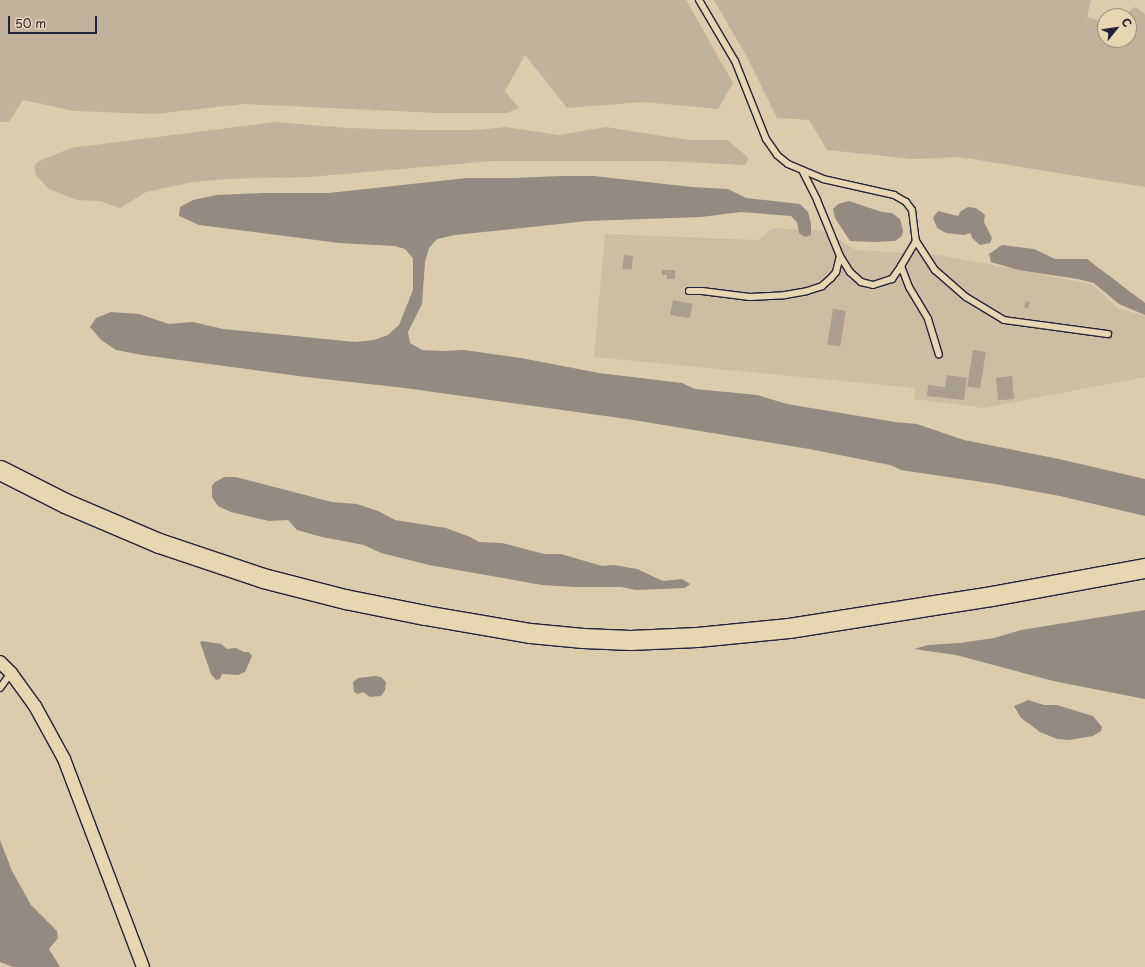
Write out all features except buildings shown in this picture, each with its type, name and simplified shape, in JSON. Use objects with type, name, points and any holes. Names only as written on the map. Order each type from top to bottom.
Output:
[{"type":"highway","points":[[0,470],[65,503],[159,543],[263,578],[345,599],[425,615],[530,633],[583,638],[630,640],[697,637],[789,628],[992,596],[1145,568]]},
{"type":"street","points":[[0,662],[11,673],[35,706],[64,759],[143,967]]},
{"type":"lane","points":[[700,0],[735,61],[766,139],[777,155],[788,164],[803,172],[823,179],[894,195],[906,202],[912,210],[916,241],[935,270],[966,297],[1004,320],[1108,334]]},
{"type":"lane","points":[[803,172],[817,200],[840,256],[850,272],[861,282],[873,285],[892,279],[916,241]]},
{"type":"lane","points":[[689,291],[750,297],[784,295],[807,291],[822,286],[831,278],[836,272],[840,256]]},
{"type":"lane","points":[[901,266],[909,287],[928,319],[939,354]]},
{"type":"lane","points":[[0,688],[11,673]]},
{"type":"shaded area","points":[[0,0],[686,0],[733,83],[718,109],[644,102],[567,108],[525,55],[505,91],[519,108],[507,113],[438,113],[243,104],[155,114],[74,111],[23,100],[9,122],[0,122]]},
{"type":"shaded area","points":[[714,0],[1091,0],[1087,17],[1097,20],[1097,48],[1137,48],[1137,8],[1145,14],[1145,187],[959,157],[913,159],[827,150],[809,120],[777,118],[747,57]]},
{"type":"shaded area","points":[[275,122],[347,128],[415,130],[479,130],[505,127],[559,135],[606,127],[688,140],[727,140],[749,158],[745,165],[663,161],[492,161],[310,177],[227,179],[193,182],[146,192],[120,208],[100,201],[77,200],[49,189],[36,175],[34,166],[39,161],[71,148]]},
{"type":"shaded area","points":[[594,176],[692,187],[728,189],[746,198],[800,204],[808,212],[811,224],[811,235],[805,237],[799,233],[797,222],[791,216],[741,212],[701,217],[587,221],[455,235],[437,239],[429,248],[425,262],[422,304],[408,332],[410,343],[422,350],[464,350],[521,358],[599,373],[682,383],[695,389],[757,395],[787,404],[895,422],[917,424],[964,440],[1059,459],[1145,479],[1145,516],[1060,496],[995,484],[901,470],[890,465],[809,449],[627,419],[405,388],[306,377],[142,355],[116,350],[101,340],[90,327],[96,318],[111,312],[139,314],[169,324],[193,322],[223,329],[355,342],[374,340],[388,335],[399,325],[413,290],[413,258],[405,249],[395,246],[339,243],[199,225],[179,216],[180,207],[193,200],[217,195],[329,193],[467,178]]},
{"type":"shaded area","points":[[849,201],[882,212],[892,213],[900,219],[903,230],[902,236],[895,241],[850,241],[835,218],[833,209],[838,204]]},
{"type":"shaded area","points":[[968,207],[976,208],[985,215],[984,222],[992,238],[990,243],[980,245],[973,239],[970,233],[964,235],[946,233],[937,228],[933,218],[938,211],[958,216],[961,211]]},
{"type":"shaded area","points":[[773,228],[824,231],[856,250],[939,255],[1091,284],[1119,309],[1145,316],[1145,377],[984,408],[914,399],[915,388],[594,357],[605,234],[758,240]]},
{"type":"shaded area","points":[[1002,245],[1034,249],[1055,259],[1087,259],[1145,303],[1145,315],[1119,304],[1094,283],[1078,279],[1018,270],[991,262],[989,254]]},
{"type":"shaded area","points":[[224,477],[236,477],[332,502],[357,504],[378,511],[395,520],[446,528],[479,542],[502,543],[544,554],[561,554],[602,566],[614,565],[637,569],[663,581],[682,579],[690,584],[685,588],[636,590],[621,587],[542,585],[429,565],[381,553],[364,545],[322,537],[297,530],[288,520],[269,521],[231,512],[218,506],[212,497],[212,486],[215,482]]},
{"type":"shaded area","points":[[1145,610],[1145,699],[1053,681],[956,655],[914,649],[928,645],[960,643],[994,638],[1021,630]]},
{"type":"shaded area","points":[[200,642],[221,644],[227,649],[236,648],[244,652],[249,652],[252,656],[245,672],[238,675],[222,674],[220,679],[216,680],[211,674]]},
{"type":"shaded area","points":[[375,676],[381,677],[386,682],[385,690],[381,696],[370,697],[363,692],[358,694],[354,692],[353,682],[358,678]]},
{"type":"shaded area","points":[[1028,700],[1044,705],[1057,705],[1093,716],[1102,727],[1101,731],[1093,736],[1069,740],[1057,739],[1040,732],[1021,718],[1014,706]]},
{"type":"shaded area","points":[[0,840],[12,871],[31,905],[57,931],[58,938],[49,949],[60,967],[13,967],[0,962]]}]
